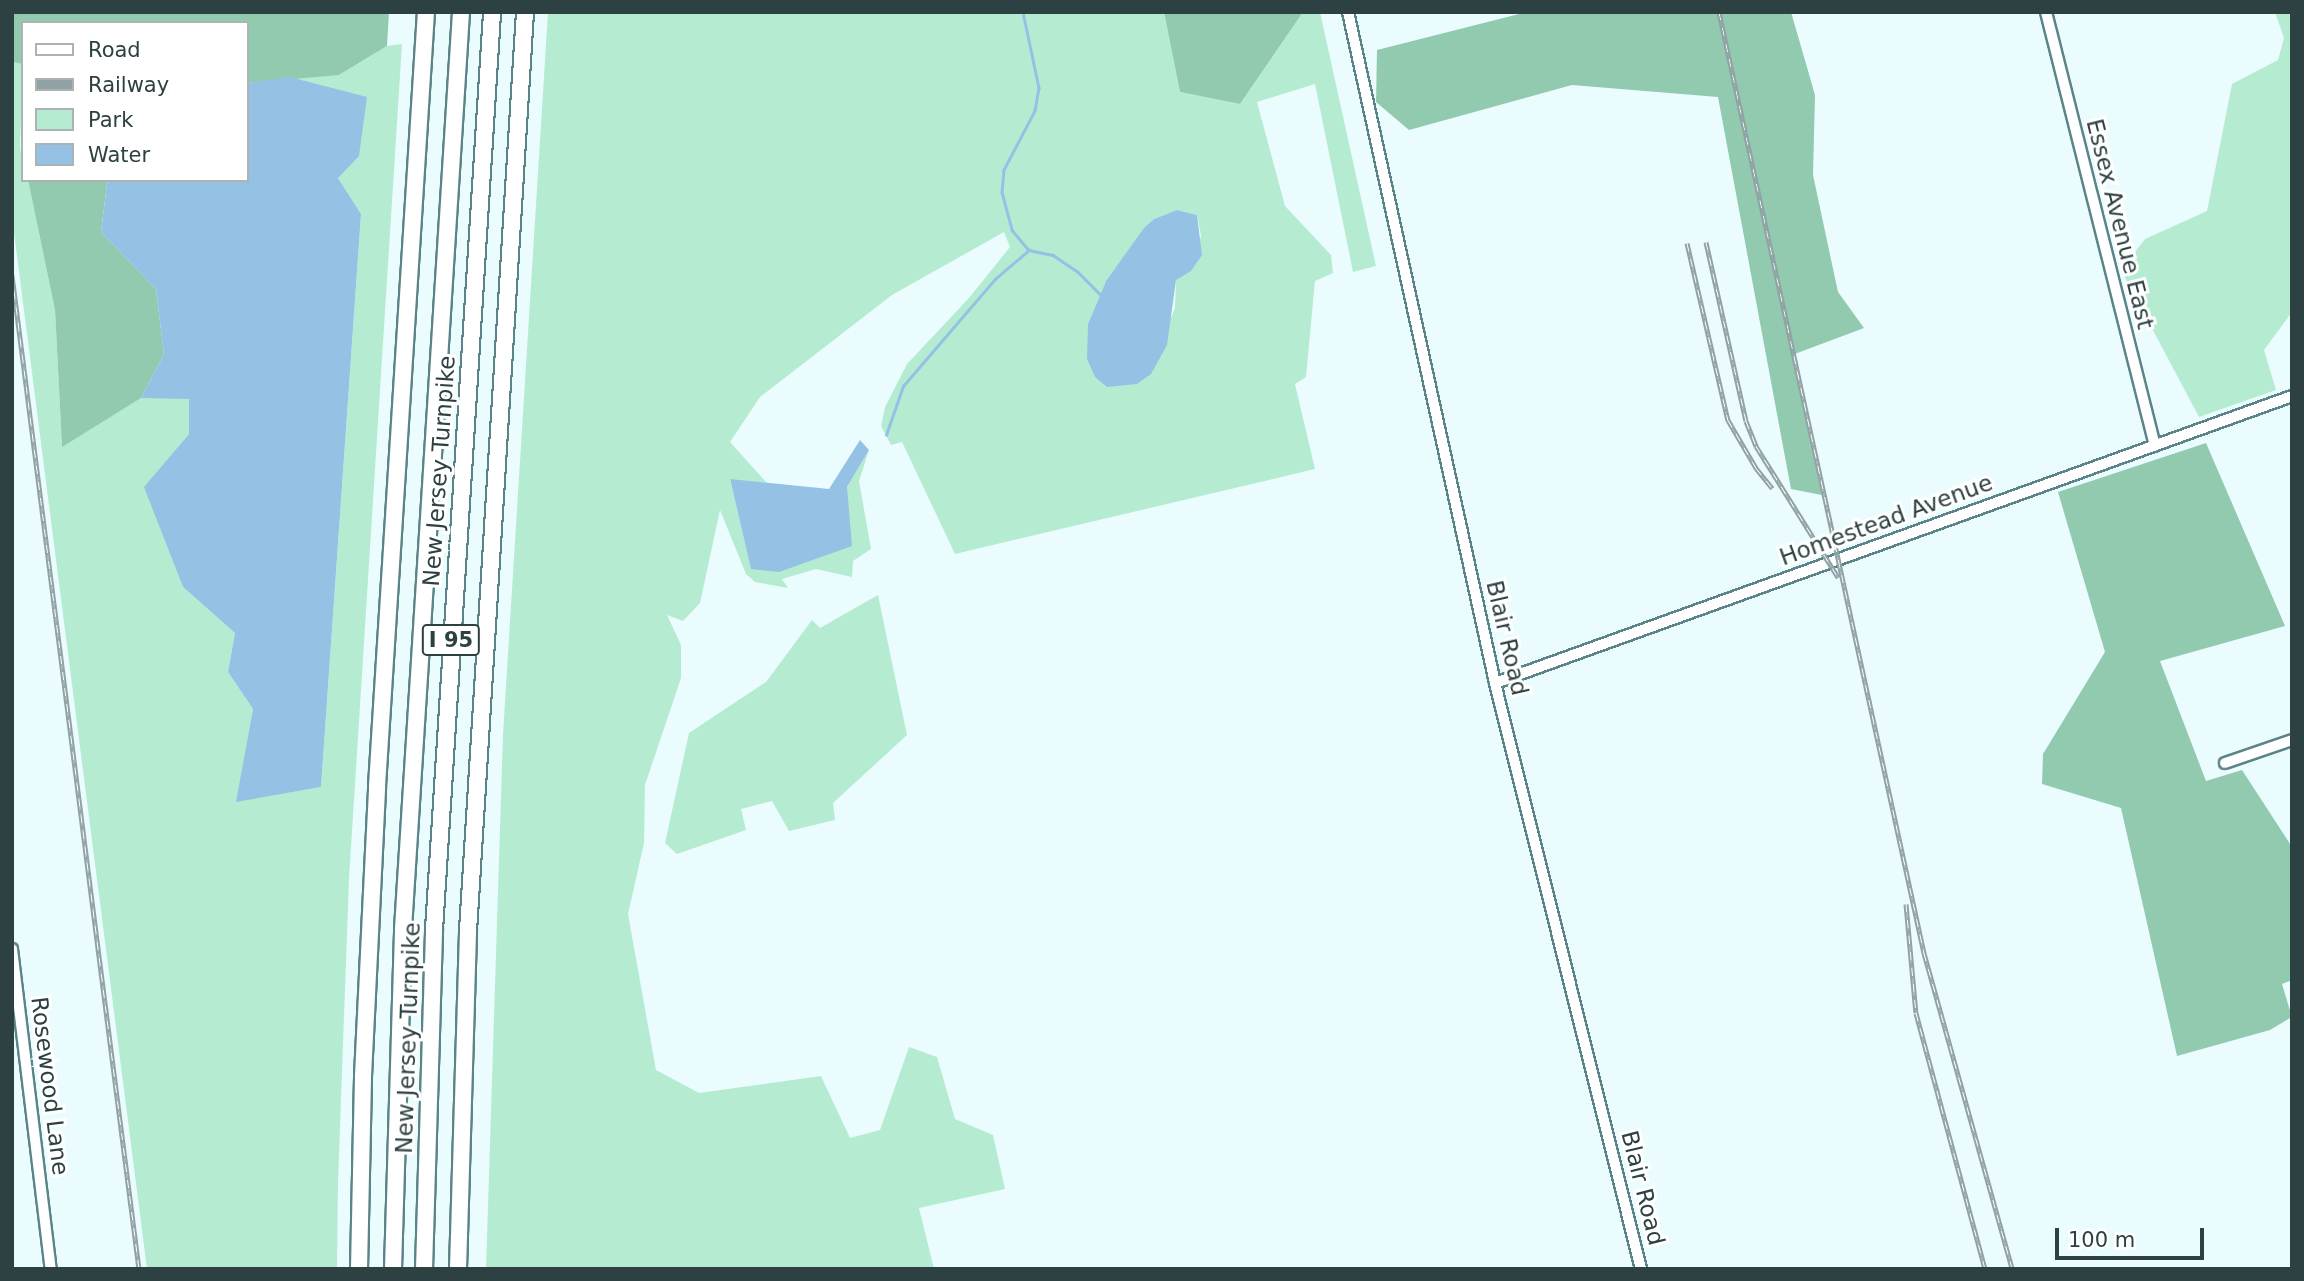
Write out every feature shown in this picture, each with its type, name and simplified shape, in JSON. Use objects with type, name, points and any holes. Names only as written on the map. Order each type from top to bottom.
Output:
[{"type":"highway","name":"New Jersey Turnpike","points":[[359,1269],[363,1076],[374,838],[426,12]]},
{"type":"highway","name":"New Jersey Turnpike","points":[[393,1269],[403,929],[461,12]]},
{"type":"highway","name":"New Jersey Turnpike","points":[[424,1269],[434,930],[492,12]]},
{"type":"highway","name":"I 95","points":[[458,1269],[468,931],[525,12]]},
{"type":"street","name":"Blair Road","points":[[1348,12],[1496,683],[1641,1269]]},
{"type":"street","name":"Essex Avenue East","points":[[2046,12],[2155,446]]},
{"type":"street","name":"Homestead Avenue","points":[[1496,683],[2292,397]]},
{"type":"street","points":[[2225,763],[2292,740]]},
{"type":"street","name":"Rosewood Lane","points":[[12,949],[51,1269]]},
{"type":"street","points":[[12,1060],[26,1059]]},
{"type":"green space","points":[[12,12],[389,12],[387,46],[339,75],[248,83],[248,21],[21,21],[21,64],[12,62]]},
{"type":"green space","points":[[548,12],[1164,12],[1180,92],[1240,104],[1303,12],[1320,12],[1376,266],[1353,272],[1315,84],[1257,102],[1285,206],[1331,255],[1333,273],[1315,281],[1306,377],[1295,384],[1315,469],[955,554],[902,442],[891,445],[881,426],[885,407],[907,364],[969,298],[1010,247],[1004,232],[892,295],[760,397],[730,442],[767,483],[730,480],[751,568],[847,487],[869,450],[859,481],[871,549],[853,561],[852,577],[816,569],[782,579],[788,588],[755,582],[746,574],[720,510],[700,603],[683,621],[667,615],[681,645],[681,678],[645,785],[644,843],[628,914],[656,1070],[699,1093],[821,1076],[850,1138],[880,1130],[909,1047],[937,1057],[955,1119],[993,1135],[1005,1189],[919,1208],[934,1269],[486,1269],[503,734]],"holes":[[[1177,210],[1197,215],[1201,236],[1191,270],[1176,279],[1175,308],[1171,318],[1088,324],[1106,281],[1145,228],[1154,219]]]},
{"type":"green space","points":[[1164,12],[1303,12],[1240,104],[1180,92]]},
{"type":"green space","points":[[1527,12],[1791,12],[1815,95],[1813,175],[1838,292],[1864,328],[1792,355],[1822,495],[1791,489],[1718,97],[1572,85],[1409,130],[1376,102],[1377,50]]},
{"type":"green space","points":[[2275,12],[2292,12],[2292,312],[2264,350],[2276,390],[2199,417],[2121,270],[2145,239],[2207,211],[2232,84],[2278,60],[2284,38]]},
{"type":"green space","points":[[402,44],[349,879],[337,1269],[147,1269],[12,217],[12,62],[21,64],[21,182],[28,182],[55,310],[62,446],[141,398],[189,398],[189,434],[145,487],[183,587],[235,633],[228,672],[253,709],[237,801],[321,787],[361,214],[338,178],[367,98],[290,77],[339,75],[387,46]]},
{"type":"green space","points":[[28,182],[109,182],[101,232],[156,289],[164,354],[141,398],[62,447],[55,310]]},
{"type":"green space","points":[[2206,443],[2285,626],[2160,661],[2206,781],[2242,770],[2292,847],[2292,980],[2282,984],[2292,1017],[2270,1030],[2177,1056],[2121,808],[2042,784],[2043,754],[2105,652],[2058,492]]},
{"type":"green space","points":[[878,595],[907,735],[833,803],[835,820],[789,831],[772,801],[741,809],[746,830],[677,854],[665,843],[689,733],[766,682],[812,620],[820,628]]},
{"type":"water","points":[[290,77],[367,97],[359,156],[338,178],[361,214],[321,787],[236,802],[253,709],[228,672],[235,633],[183,587],[144,487],[189,434],[189,399],[141,398],[164,354],[156,289],[101,232],[109,182],[248,182],[248,83]]},
{"type":"water","points":[[1177,210],[1197,215],[1202,255],[1191,271],[1176,280],[1167,345],[1151,374],[1137,384],[1107,387],[1095,377],[1087,359],[1088,324],[1106,281],[1144,228],[1154,219]]},
{"type":"water","points":[[860,440],[869,450],[847,487],[852,546],[779,572],[751,569],[730,479],[829,489]]},
{"type":"waterway","points":[[1023,12],[1039,88],[1035,111],[1004,170],[1002,192],[1012,230],[1029,250]]},
{"type":"waterway","points":[[886,435],[903,386],[995,279],[1029,250],[1053,255],[1077,271],[1100,294]]},
{"type":"railway","points":[[1719,12],[1924,953],[2012,1269]]},
{"type":"railway","points":[[1706,242],[1746,421],[1756,446],[1838,577]]},
{"type":"railway","points":[[1687,243],[1728,420],[1756,468],[1772,488]]},
{"type":"railway","points":[[12,275],[139,1269]]},
{"type":"railway","points":[[1906,904],[1916,1013],[1985,1269]]}]
